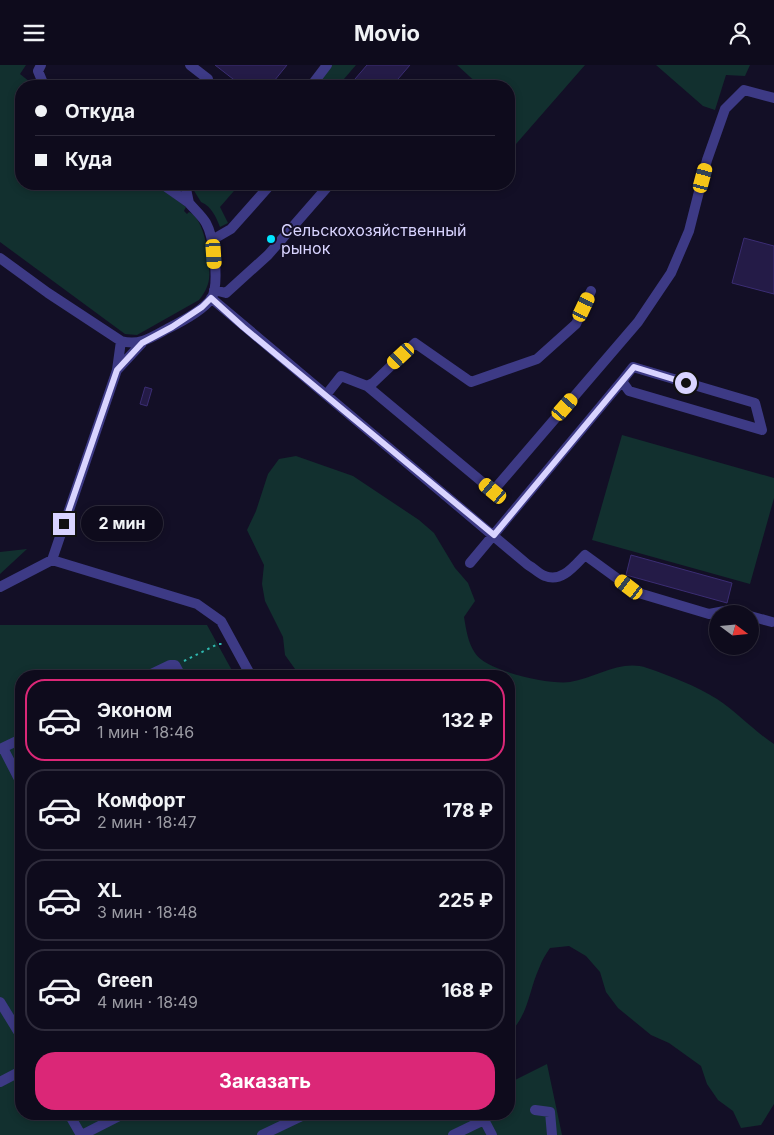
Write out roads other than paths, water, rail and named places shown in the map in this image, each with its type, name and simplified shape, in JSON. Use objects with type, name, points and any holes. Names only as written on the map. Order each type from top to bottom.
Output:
[{"type":"street","points":[[41,80],[38,71],[42,65]]},
{"type":"street","points":[[190,65],[203,80]]},
{"type":"street","points":[[316,80],[327,65]]},
{"type":"street","points":[[326,395],[341,376],[367,386],[493,491],[638,322],[671,273],[689,231],[707,160],[725,109],[744,90],[774,98]]},
{"type":"street","points":[[117,370],[142,343],[172,327],[202,307],[213,294],[215,273],[212,239],[206,223],[189,203],[171,190]]},
{"type":"street","points":[[186,190],[189,203]]},
{"type":"street","points":[[212,239],[231,229],[266,190]]},
{"type":"street","points":[[213,294],[226,293],[268,255],[325,190]]},
{"type":"street","points":[[0,258],[120,341],[130,344],[142,343]]},
{"type":"street","points":[[367,386],[373,383],[415,343],[471,382],[538,359],[576,324],[591,291]]},
{"type":"street","points":[[213,294],[326,395],[528,565],[545,576],[554,577],[565,574],[585,555],[629,587],[642,594],[709,614]]},
{"type":"street","points":[[0,587],[52,560],[117,370],[120,341]]},
{"type":"street","points":[[470,563],[494,535],[622,381],[634,367],[755,403],[762,430],[629,391],[622,381]]},
{"type":"street","points":[[52,560],[197,604],[221,621],[249,670]]},
{"type":"street","points":[[759,618],[772,622]]},
{"type":"street","points":[[160,670],[170,665],[175,665],[177,670]]},
{"type":"street","points":[[15,742],[2,749],[15,772]]},
{"type":"street","points":[[0,1002],[15,1026]]},
{"type":"street","points":[[0,1082],[15,1074]]},
{"type":"street","points":[[535,1110],[550,1112],[552,1135]]},
{"type":"street","points":[[72,1120],[81,1135],[110,1120]]},
{"type":"street","points":[[262,1135],[293,1120]]},
{"type":"street","points":[[453,1135],[477,1120]]},
{"type":"street","points":[[484,1120],[492,1135]]},
{"type":"place","name":"Сельскохозяйственный рынок","points":[[271,239]]}]
